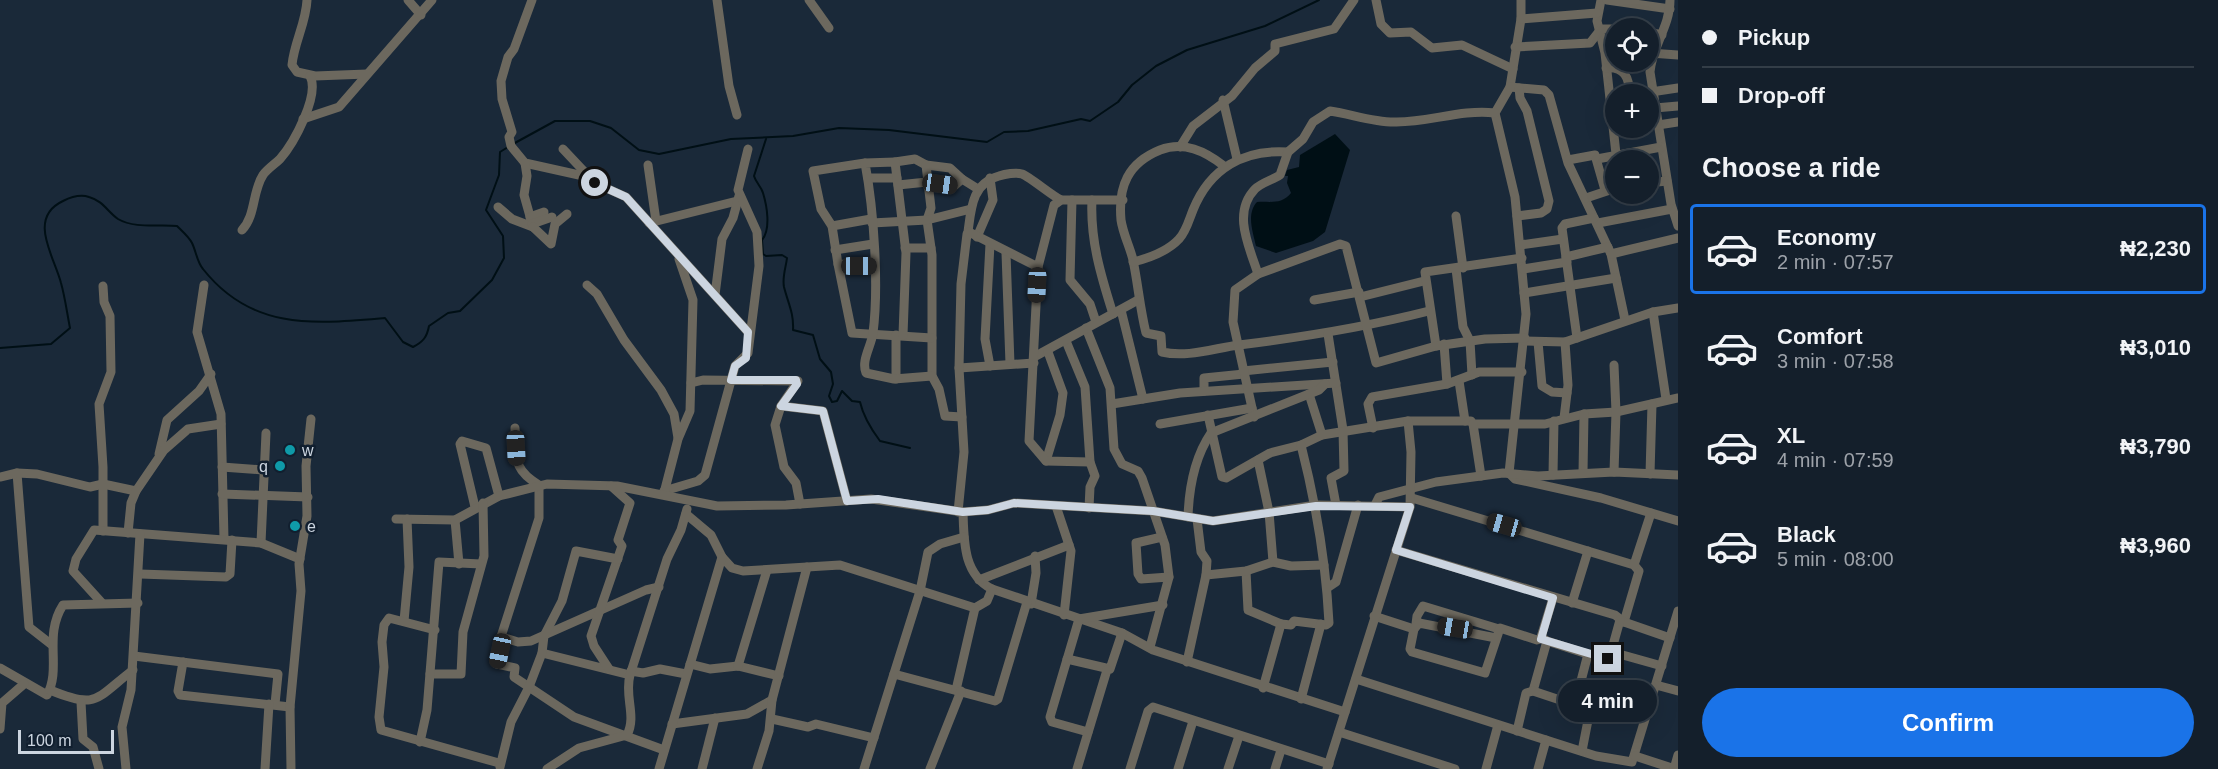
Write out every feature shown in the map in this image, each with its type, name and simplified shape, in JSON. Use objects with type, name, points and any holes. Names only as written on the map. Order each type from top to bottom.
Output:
[{"type":"street","points":[[307,0],[304,25],[293,52],[292,65],[297,72],[313,78],[367,74]]},
{"type":"street","points":[[408,0],[421,15]]},
{"type":"street","points":[[303,119],[339,107],[432,0]]},
{"type":"street","points":[[532,0],[514,49],[508,57],[501,81],[502,99],[512,132],[509,138],[511,146],[525,163],[524,195],[532,223],[551,243],[555,224],[567,214]]},
{"type":"street","points":[[717,0],[729,86],[737,115]]},
{"type":"street","points":[[808,0],[829,28]]},
{"type":"street","points":[[1180,147],[1193,126],[1223,100],[1232,96],[1254,68],[1275,51],[1275,44],[1334,29],[1354,0]]},
{"type":"street","points":[[1376,0],[1381,24],[1390,33],[1411,32],[1432,48],[1462,45],[1513,69]]},
{"type":"street","points":[[1517,216],[1541,213],[1547,209],[1549,201],[1527,111],[1514,88],[1513,69],[1521,19],[1521,0]]},
{"type":"street","points":[[1601,0],[1597,13],[1605,41]]},
{"type":"street","points":[[1607,0],[1670,5],[1659,40]]},
{"type":"street","points":[[1521,19],[1597,13]]},
{"type":"street","points":[[1515,48],[1590,43],[1600,29]]},
{"type":"street","points":[[1600,29],[1605,29]]},
{"type":"street","points":[[1659,54],[1678,56]]},
{"type":"street","points":[[242,230],[249,223],[263,175],[281,158],[303,119],[313,96],[313,78]]},
{"type":"street","points":[[1495,113],[1514,88]]},
{"type":"street","points":[[1514,88],[1547,92],[1559,124],[1568,160],[1609,250],[1625,320]]},
{"type":"street","points":[[1659,91],[1678,88]]},
{"type":"street","points":[[1223,100],[1237,159]]},
{"type":"street","points":[[1659,108],[1678,106]]},
{"type":"street","points":[[1258,274],[1242,220],[1242,211],[1256,187],[1280,175],[1288,152],[1303,139],[1313,122],[1330,111],[1393,122],[1416,121],[1462,112],[1495,113]]},
{"type":"street","points":[[1495,113],[1515,197],[1524,293],[1525,339],[1513,424],[1509,473],[1515,479],[1601,498],[1678,521]]},
{"type":"street","points":[[1659,125],[1678,122]]},
{"type":"street","points":[[1659,130],[1678,226]]},
{"type":"street","points":[[1642,150],[1662,147]]},
{"type":"street","points":[[563,148],[588,177],[599,186],[626,197],[653,222],[677,254],[748,332]]},
{"type":"street","points":[[1224,166],[1199,149],[1166,148],[1137,162],[1127,176],[1121,220],[1134,262],[1137,300],[1146,333],[1161,336],[1161,350],[1164,353],[1209,351],[1238,345],[1328,334],[1430,312]]},
{"type":"street","points":[[715,295],[722,239],[733,218],[748,149]]},
{"type":"street","points":[[1134,262],[1155,255],[1179,239],[1199,198],[1224,166],[1237,159],[1267,152],[1288,152]]},
{"type":"street","points":[[1568,160],[1594,155],[1597,159],[1605,190],[1586,198]]},
{"type":"street","points":[[1597,159],[1605,157]]},
{"type":"street","points":[[932,338],[852,333],[832,226],[821,209],[813,171],[865,163],[915,159],[926,165],[950,168],[978,189]]},
{"type":"street","points":[[895,162],[905,248],[896,379]]},
{"type":"street","points":[[525,163],[588,177]]},
{"type":"street","points":[[865,163],[872,221],[874,266],[873,334],[864,367],[866,373],[896,379],[932,376]]},
{"type":"street","points":[[648,165],[653,222]]},
{"type":"street","points":[[926,165],[931,208],[927,220],[931,248],[932,376],[939,389],[945,416],[962,417]]},
{"type":"street","points":[[1659,179],[1678,170]]},
{"type":"street","points":[[1123,200],[1061,200],[1022,174],[1004,174],[990,178],[978,189],[971,209],[972,235],[961,284],[959,368],[964,459],[961,512],[965,554],[979,579],[992,590],[1122,633],[1187,662],[1263,688],[1345,712]]},
{"type":"street","points":[[868,178],[954,186],[962,179]]},
{"type":"street","points":[[972,235],[993,200],[990,178]]},
{"type":"street","points":[[653,222],[738,198]]},
{"type":"street","points":[[664,493],[698,481],[705,475],[735,366],[746,358],[759,266],[759,240],[755,226],[738,198]]},
{"type":"street","points":[[1061,200],[1054,205],[1050,214],[1038,267],[1029,441],[1046,461],[1090,462]]},
{"type":"street","points":[[1072,200],[1070,280],[1089,304],[1096,322]]},
{"type":"street","points":[[1092,200],[1093,240],[1100,274],[1117,312],[1143,399]]},
{"type":"street","points":[[1577,338],[1562,228],[1565,224],[1674,205]]},
{"type":"street","points":[[498,207],[512,219],[532,223],[548,214]]},
{"type":"street","points":[[832,226],[872,221],[927,220],[971,209]]},
{"type":"street","points":[[1456,216],[1463,327],[1470,341],[1472,375]]},
{"type":"street","points":[[972,235],[1038,267]]},
{"type":"street","points":[[1522,269],[1678,238]]},
{"type":"street","points":[[1520,245],[1563,239]]},
{"type":"street","points":[[835,249],[873,244]]},
{"type":"street","points":[[990,244],[985,339],[990,366]]},
{"type":"street","points":[[1253,413],[1232,309],[1234,290],[1258,274],[1344,244],[1352,263],[1365,327],[1376,363],[1440,345],[1470,341],[1525,339],[1538,342],[1565,342],[1625,320],[1678,308]]},
{"type":"street","points":[[905,248],[931,248]]},
{"type":"street","points":[[1006,253],[1010,364]]},
{"type":"street","points":[[664,493],[678,439],[690,411],[692,383],[693,300],[677,254]]},
{"type":"street","points":[[1447,384],[1423,276],[1428,271],[1522,258]]},
{"type":"street","points":[[838,264],[874,266]]},
{"type":"street","points":[[1524,293],[1616,278]]},
{"type":"street","points":[[1314,300],[1360,294],[1424,281]]},
{"type":"street","points":[[140,574],[226,577],[230,574],[222,494],[220,406],[197,332],[204,285]]},
{"type":"street","points":[[587,285],[597,294],[624,340],[661,390],[674,414],[678,439]]},
{"type":"street","points":[[103,286],[104,302],[110,316],[111,372],[99,404],[103,531]]},
{"type":"street","points":[[959,368],[1034,360],[1137,300]]},
{"type":"street","points":[[1653,312],[1666,399]]},
{"type":"street","points":[[1086,328],[1110,388],[1112,432],[1119,460],[1138,471],[1162,537],[1169,577],[1150,647]]},
{"type":"street","points":[[1328,334],[1344,430],[1344,471],[1331,478],[1336,505]]},
{"type":"street","points":[[1066,341],[1085,387],[1090,462],[1095,476],[1090,487],[1089,508]]},
{"type":"street","points":[[1538,342],[1542,386],[1552,392],[1567,393]]},
{"type":"street","points":[[1553,475],[1559,420],[1567,393],[1565,342]]},
{"type":"street","points":[[1046,461],[1060,415],[1063,393],[1048,352]]},
{"type":"street","points":[[1204,391],[1202,382],[1204,378],[1333,362]]},
{"type":"street","points":[[1614,365],[1616,412],[1614,472]]},
{"type":"street","points":[[1373,428],[1368,405],[1372,397],[1447,384],[1484,372],[1522,372]]},
{"type":"street","points":[[159,456],[166,420],[199,391],[211,374]]},
{"type":"street","points":[[692,383],[704,380],[796,380],[797,384],[781,406],[775,429],[784,466],[796,483],[800,504]]},
{"type":"street","points":[[1459,381],[1481,476]]},
{"type":"street","points":[[1112,404],[1246,387],[1336,383]]},
{"type":"street","points":[[1187,662],[1207,561],[1201,552],[1192,518],[1190,489],[1201,448],[1211,433],[1253,413],[1309,394],[1325,384]]},
{"type":"street","points":[[1309,394],[1322,435]]},
{"type":"street","points":[[1208,415],[1224,478],[1276,451],[1344,430],[1373,428],[1408,421],[1534,425],[1584,414],[1616,412],[1678,398]]},
{"type":"street","points":[[1650,474],[1652,404]]},
{"type":"street","points":[[781,406],[823,411],[847,501]]},
{"type":"street","points":[[1160,423],[1208,415],[1253,413]]},
{"type":"street","points":[[1583,473],[1584,414]]},
{"type":"street","points":[[291,769],[290,707],[301,591],[300,559],[306,526],[308,497],[306,466],[311,419]]},
{"type":"street","points":[[1130,769],[1150,709],[1328,766],[1411,498],[1408,421]]},
{"type":"street","points":[[128,533],[131,503],[136,491],[159,456],[188,429],[221,424]]},
{"type":"street","points":[[515,429],[517,467],[524,476],[539,485]]},
{"type":"street","points":[[261,543],[266,433]]},
{"type":"street","points":[[430,674],[461,674],[464,632],[484,556],[479,505],[460,444],[462,441],[486,448],[499,496]]},
{"type":"street","points":[[1246,571],[1248,610],[1281,624],[1291,625],[1294,621],[1321,624],[1329,622],[1328,588],[1316,506],[1301,445]]},
{"type":"street","points":[[1258,460],[1269,512],[1273,562]]},
{"type":"street","points":[[222,467],[264,470]]},
{"type":"street","points":[[396,519],[454,520],[499,496],[539,485],[611,486],[664,493],[717,506],[878,499],[961,512],[988,510],[1014,503],[1153,511],[1213,521],[1316,506],[1375,505],[1411,498],[1436,482],[1509,473],[1553,475],[1614,472],[1678,475]]},
{"type":"street","points":[[17,473],[29,627],[52,645]]},
{"type":"street","points":[[0,477],[17,473],[37,474],[90,487],[103,484],[136,491]]},
{"type":"street","points":[[539,485],[539,518],[501,637],[497,664],[515,668],[514,677],[574,717],[664,750]]},
{"type":"street","points":[[609,669],[591,640],[622,546],[618,540],[630,503],[611,486]]},
{"type":"street","points":[[222,494],[308,497]]},
{"type":"street","points":[[1374,616],[1415,627],[1498,633],[1544,640],[1606,660],[1612,652],[1639,572],[1634,565],[1411,498],[1379,497],[1375,505]]},
{"type":"street","points":[[627,735],[632,720],[627,692],[630,673],[666,559],[677,539],[690,501]]},
{"type":"street","points":[[1328,588],[1336,582],[1358,505]]},
{"type":"street","points":[[1056,506],[1069,545],[1071,560],[1064,615]]},
{"type":"street","points":[[1634,565],[1651,513]]},
{"type":"street","points":[[686,514],[711,535],[722,557],[732,568],[743,571],[840,565],[975,608],[987,602],[992,590]]},
{"type":"street","points":[[404,621],[409,567],[407,519]]},
{"type":"street","points":[[454,520],[459,564]]},
{"type":"street","points":[[102,603],[74,571],[73,566],[93,531],[261,543],[300,559]]},
{"type":"street","points":[[126,769],[122,727],[131,690],[133,670],[140,574],[140,534]]},
{"type":"street","points":[[864,769],[920,591],[928,552],[932,548],[964,537]]},
{"type":"street","points":[[1162,537],[1136,543],[1138,574],[1141,579],[1169,577]]},
{"type":"street","points":[[979,579],[1069,545]]},
{"type":"street","points":[[1396,550],[1615,615],[1622,621],[1670,638]]},
{"type":"street","points":[[435,630],[389,618],[384,625],[380,726],[384,732],[500,766],[511,722],[529,687],[542,653],[544,636],[562,601],[576,551],[618,559]]},
{"type":"street","points":[[1572,603],[1588,551]]},
{"type":"street","points":[[894,674],[991,701],[998,699],[1029,603],[1036,573],[1035,556]]},
{"type":"street","points":[[658,769],[722,557]]},
{"type":"street","points":[[420,742],[427,710],[439,562],[481,564]]},
{"type":"street","points":[[1206,575],[1246,571],[1273,562],[1291,566],[1324,565]]},
{"type":"street","points":[[757,769],[772,719],[772,699],[807,567]]},
{"type":"street","points":[[738,666],[767,570]]},
{"type":"street","points":[[501,637],[524,643],[651,587],[659,587]]},
{"type":"street","points":[[1533,691],[1553,598]]},
{"type":"street","points":[[0,668],[44,696],[50,690],[53,621],[63,605],[138,603]]},
{"type":"street","points":[[1079,619],[1163,605]]},
{"type":"street","points":[[1423,606],[1498,633],[1487,670],[1482,673],[1410,651],[1417,616],[1423,606]]},
{"type":"street","points":[[930,769],[958,691],[975,608]]},
{"type":"street","points":[[1356,679],[1546,740],[1629,763],[1634,761],[1678,611]]},
{"type":"street","points":[[1079,619],[1050,717],[1052,722],[1088,732]]},
{"type":"street","points":[[1263,688],[1281,624]]},
{"type":"street","points":[[1301,699],[1321,624]]},
{"type":"street","points":[[1077,769],[1107,670],[1112,665],[1122,633]]},
{"type":"street","points":[[1612,652],[1662,666]]},
{"type":"street","points":[[542,653],[630,673],[660,669],[710,669],[738,666],[779,676]]},
{"type":"street","points":[[1575,704],[1588,654]]},
{"type":"street","points":[[134,656],[278,674],[272,704],[265,769]]},
{"type":"street","points":[[1067,659],[1107,670]]},
{"type":"street","points":[[183,662],[178,691],[180,695],[290,707]]},
{"type":"street","points":[[50,690],[81,702],[91,702],[133,670]]},
{"type":"street","points":[[0,729],[2,703],[24,684]]},
{"type":"street","points":[[1656,685],[1678,691]]},
{"type":"street","points":[[1517,731],[1526,693],[1533,691],[1588,708],[1591,712],[1582,751]]},
{"type":"street","points":[[672,724],[747,714],[772,699]]},
{"type":"street","points":[[81,702],[83,739],[93,747],[99,769]]},
{"type":"street","points":[[702,769],[715,718]]},
{"type":"street","points":[[772,719],[808,727],[816,724],[874,738]]},
{"type":"street","points":[[1178,769],[1193,721]]},
{"type":"street","points":[[1486,769],[1498,725]]},
{"type":"street","points":[[1339,732],[1455,769]]},
{"type":"street","points":[[547,769],[579,748],[627,735]]},
{"type":"street","points":[[1228,769],[1239,736]]},
{"type":"street","points":[[1538,769],[1546,740]]},
{"type":"street","points":[[1275,769],[1281,750]]},
{"type":"street","points":[[1635,756],[1674,769],[1678,755]]},
{"type":"shaded area","points":[[1335,134],[1350,150],[1325,232],[1313,241],[1276,253],[1256,246],[1251,218],[1257,202],[1276,202],[1287,197],[1291,193],[1287,183],[1288,176],[1285,176],[1287,170],[1299,167],[1300,155]]},
{"type":"waterway","points":[[513,144],[555,121],[590,121],[611,128],[639,150],[659,154],[731,139],[793,136],[839,128],[889,130],[987,142],[1004,132],[1028,131],[1081,119],[1090,121],[1118,102],[1132,85],[1156,66],[1187,50],[1265,26],[1319,0]]},
{"type":"waterway","points":[[766,139],[754,176],[762,191],[767,211],[767,230],[762,240],[763,254],[766,256],[782,255],[787,258],[784,287],[792,313],[793,330],[813,335],[820,359],[831,372],[833,384],[829,396],[832,402],[837,401],[842,391],[852,401],[860,402],[868,422],[880,441],[910,448]]},
{"type":"waterway","points":[[0,348],[51,344],[70,328],[62,288],[49,250],[45,227],[52,208],[76,196],[89,197],[98,201],[118,219],[125,222],[139,225],[177,226],[191,241],[203,269],[222,289],[242,304],[286,319],[334,322],[385,318],[403,342],[413,347],[424,339],[429,326],[448,313],[460,311],[492,280],[504,258],[503,236],[486,210],[499,175],[500,152],[508,147]]},
{"type":"place","name":"w","points":[[290,450]]},
{"type":"place","name":"q","points":[[280,466]]},
{"type":"place","name":"e","points":[[295,526]]},
{"type":"route","points":[[595,183],[626,197],[748,332],[748,353],[746,358],[735,366],[731,380],[796,380],[797,384],[781,406],[798,410],[823,411],[833,441],[847,501],[878,499],[963,512],[988,510],[1014,503],[1164,512],[1208,521],[1316,506],[1410,507],[1396,550],[1553,598],[1541,639],[1608,659]]}]
